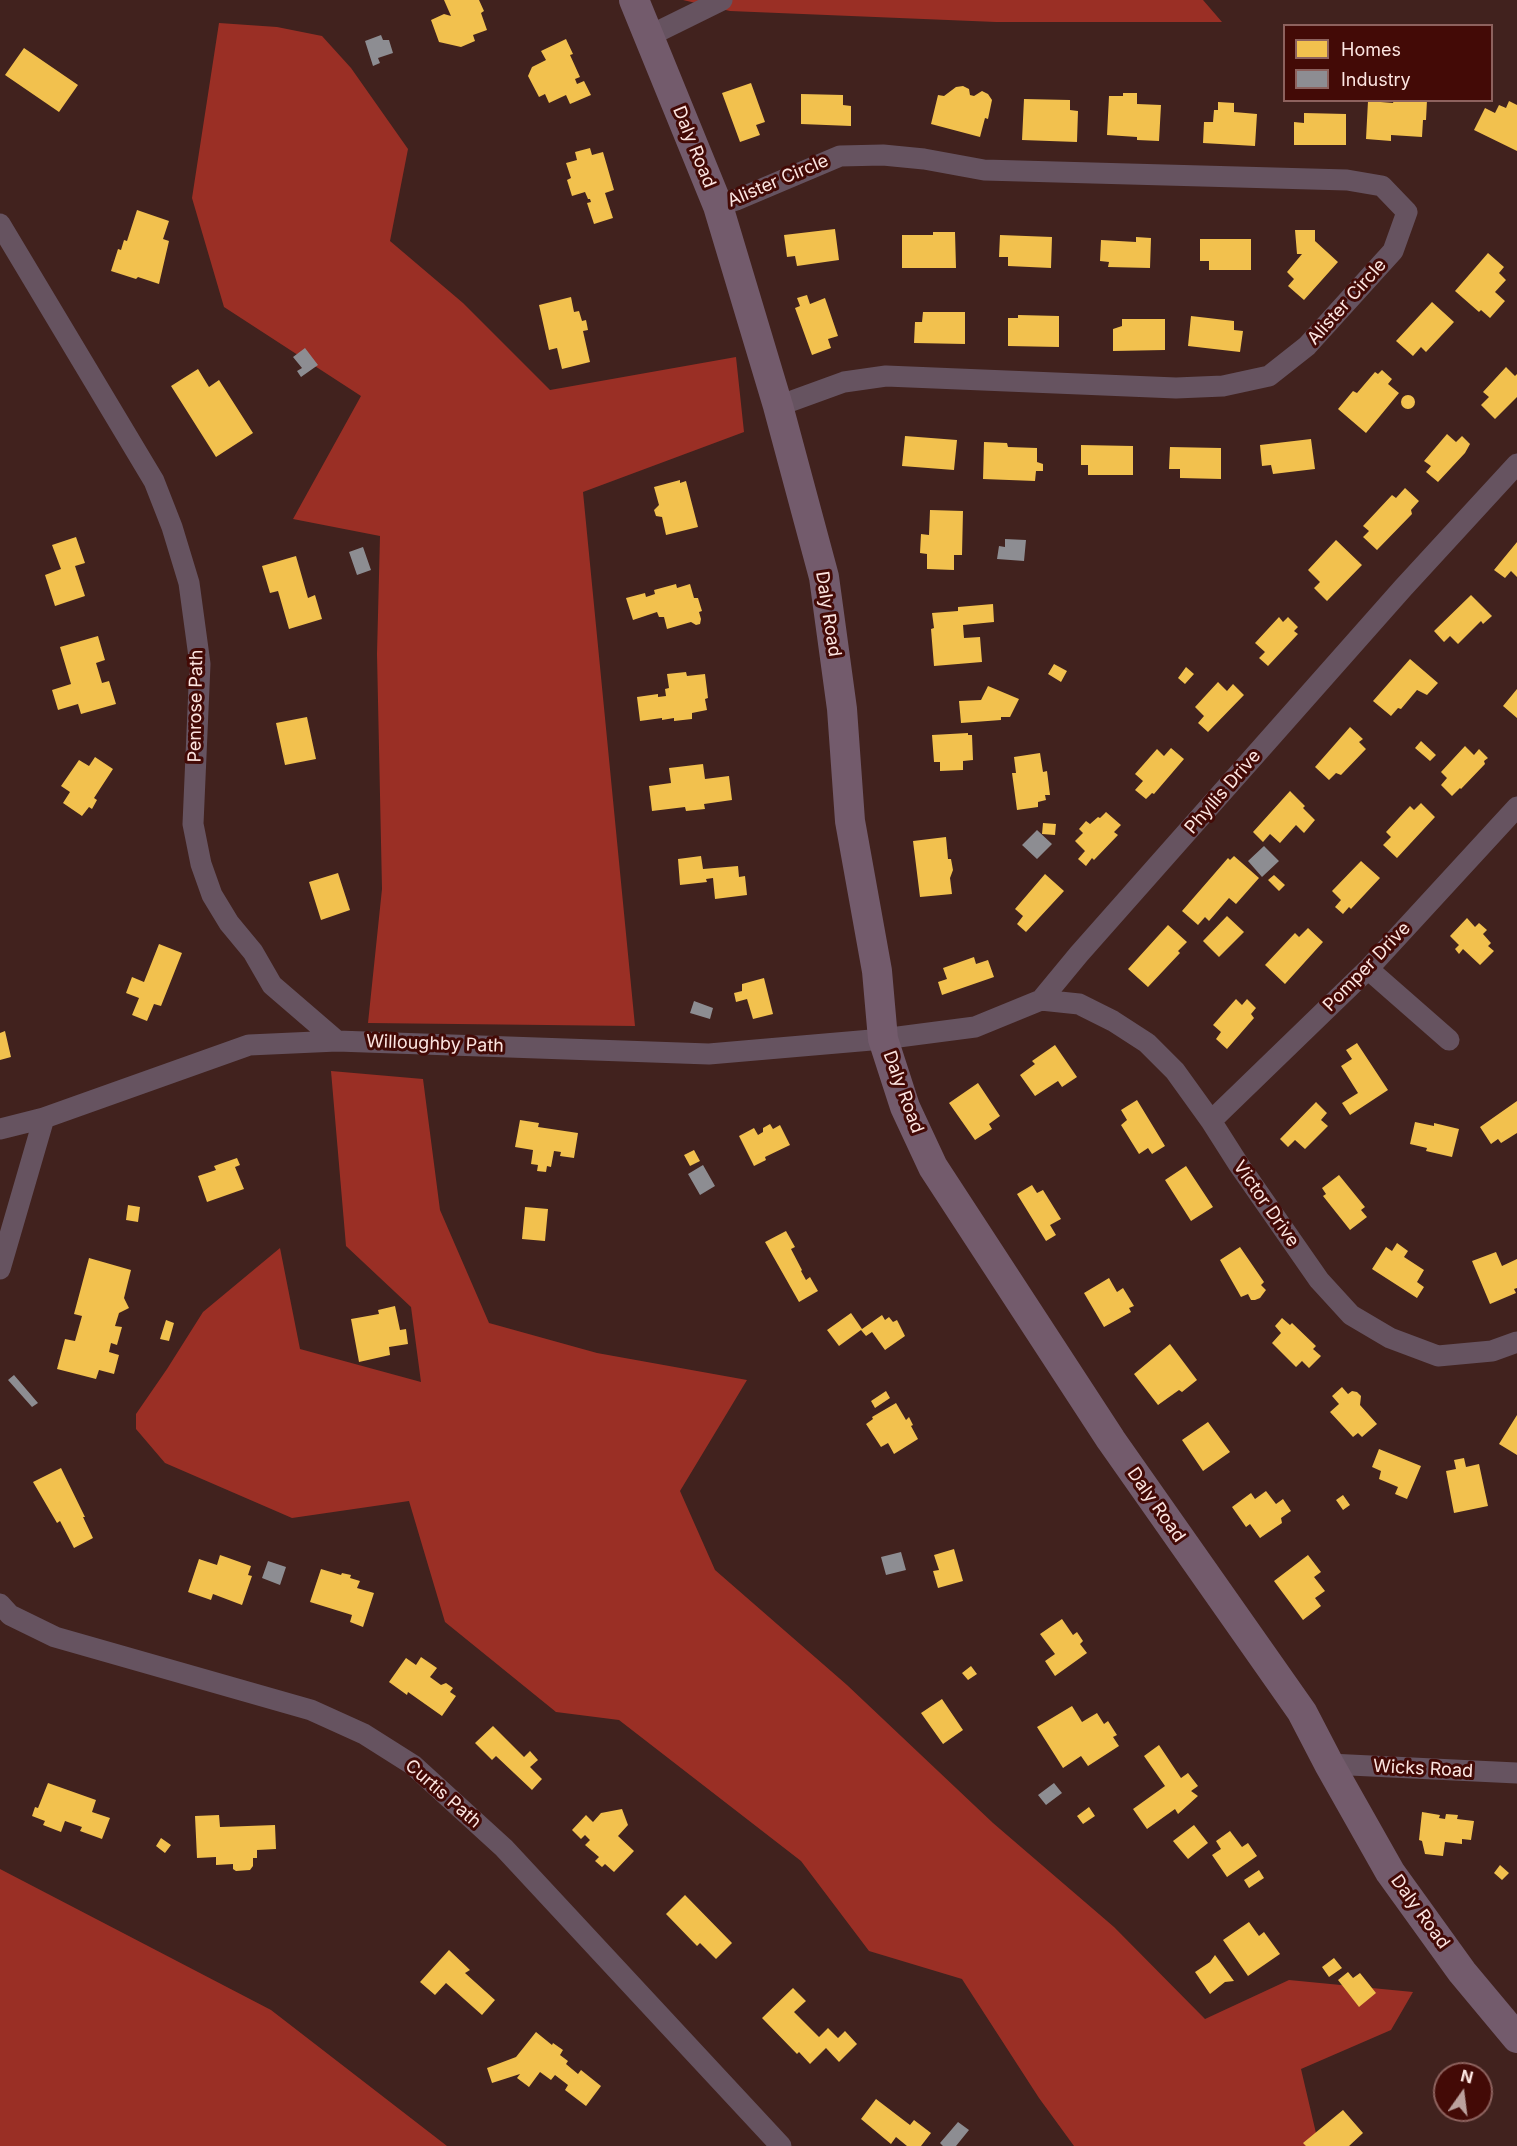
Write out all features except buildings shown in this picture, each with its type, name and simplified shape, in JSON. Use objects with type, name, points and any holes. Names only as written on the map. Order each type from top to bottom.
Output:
[{"type":"street","name":"Daly Road","points":[[634,0],[718,206],[778,406],[824,577],[842,709],[850,822],[877,971],[883,1039],[905,1107],[933,1167],[1111,1440],[1302,1712],[1390,1872],[1462,1972],[1517,2038]]},
{"type":"street","points":[[649,36],[722,0]]},
{"type":"street","name":"Alister Circle","points":[[718,206],[736,201],[840,156],[883,155],[924,159],[995,171],[1347,180],[1382,186],[1407,212],[1393,251],[1307,346],[1269,376],[1223,386],[1176,388],[886,376],[844,382],[778,406]]},
{"type":"street","name":"Penrose Path","points":[[0,224],[153,481],[172,527],[189,583],[200,664],[193,824],[201,864],[213,896],[272,985],[337,1041]]},
{"type":"street","name":"Phyllis Drive","points":[[883,1039],[975,1028],[1041,1000],[1079,954],[1395,597],[1517,464]]},
{"type":"street","name":"Pomper Drive","points":[[1211,1121],[1368,969],[1517,807]]},
{"type":"street","points":[[1368,969],[1449,1040]]},
{"type":"street","name":"Victor Drive","points":[[1041,1000],[1079,1004],[1113,1021],[1147,1043],[1175,1071],[1319,1280],[1351,1315],[1390,1338],[1438,1356],[1492,1351],[1517,1342]]},
{"type":"street","name":"Willoughby Path","points":[[0,1129],[44,1118],[249,1045],[337,1041],[709,1054],[883,1039]]},
{"type":"street","points":[[0,1269],[44,1118]]},
{"type":"street","name":"Curtis Path","points":[[0,1604],[10,1615],[55,1638],[310,1710],[364,1734],[413,1765],[504,1848],[781,2146]]},
{"type":"street","name":"Wicks Road","points":[[1329,1764],[1515,1771]]},
{"type":"shaded area","points":[[683,0],[1203,0],[1222,22],[996,22],[730,11]]},
{"type":"shaded area","points":[[219,23],[277,27],[322,36],[351,68],[408,149],[390,241],[463,303],[550,390],[736,357],[744,432],[583,492],[635,1026],[368,1023],[382,889],[377,654],[380,536],[293,519],[361,396],[224,307],[192,198]]},
{"type":"shaded area","points":[[331,1071],[423,1079],[440,1210],[489,1323],[597,1353],[747,1380],[680,1491],[715,1570],[847,1685],[993,1823],[1114,1927],[1205,2019],[1289,1980],[1413,1992],[1391,2030],[1301,2069],[1319,2146],[1074,2146],[1039,2098],[962,1979],[869,1951],[801,1861],[619,1720],[556,1712],[445,1622],[409,1501],[292,1518],[165,1463],[136,1429],[136,1414],[203,1312],[280,1248],[300,1349],[421,1382],[411,1307],[346,1246]]},
{"type":"shaded area","points":[[0,1869],[271,2010],[447,2146],[0,2146]]}]
